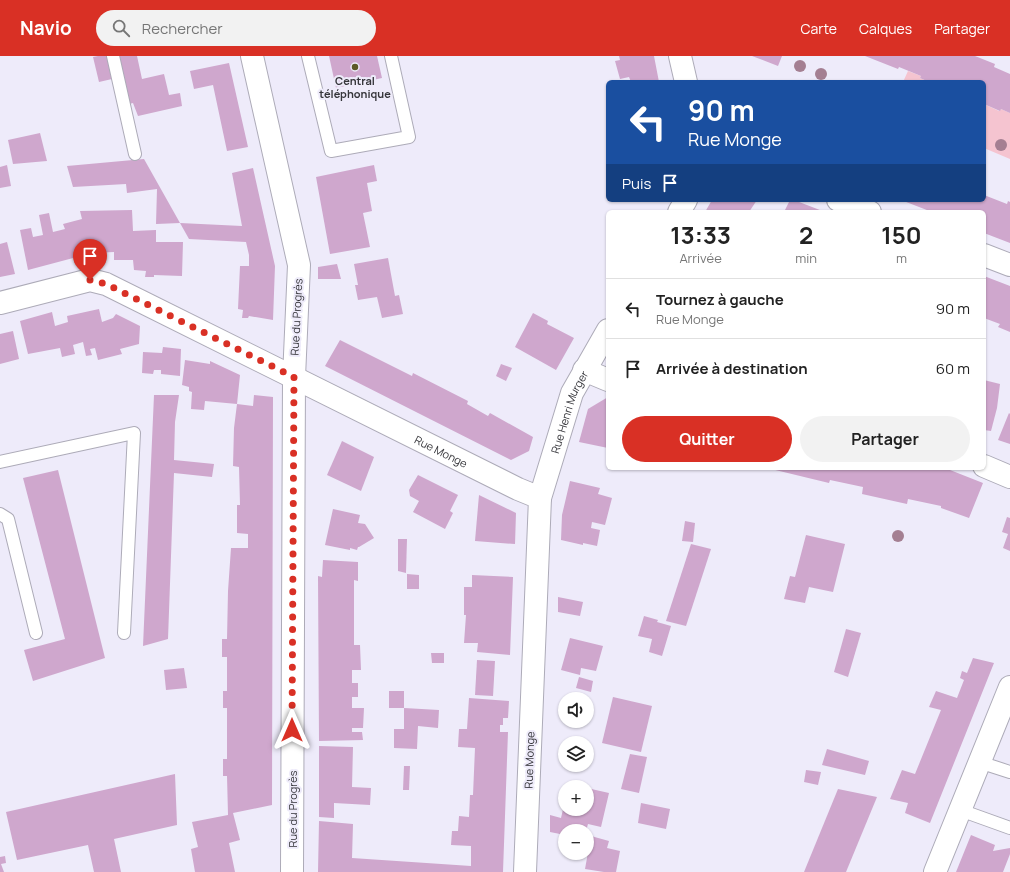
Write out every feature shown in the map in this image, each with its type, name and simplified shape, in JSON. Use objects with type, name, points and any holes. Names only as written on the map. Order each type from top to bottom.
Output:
[{"type":"street","name":"Rue du Progrès","points":[[252,56],[299,264],[294,377],[292,872]]},
{"type":"street","points":[[680,56],[686,80]]},
{"type":"street","points":[[843,202],[865,210]]},
{"type":"street","points":[[986,256],[1010,265]]},
{"type":"street","name":"Rue Monge","points":[[0,303],[90,280],[106,284],[518,489],[540,498],[525,872]]},
{"type":"street","name":"Rue Henri Murger","points":[[540,498],[572,393],[606,333]]},
{"type":"street","points":[[584,370],[606,379]]},
{"type":"street","points":[[986,467],[1010,478]]},
{"type":"street","points":[[935,872],[1010,686]]},
{"type":"lane","points":[[113,56],[135,154]]},
{"type":"lane","points":[[308,56],[331,151],[409,137],[391,56]]},
{"type":"lane","points":[[0,462],[134,433],[124,633]]},
{"type":"lane","points":[[0,514],[8,519],[36,633]]},
{"type":"lane","points":[[980,762],[1010,772]]},
{"type":"lane","points":[[960,810],[1010,828]]},
{"type":"shaded area","points":[[908,71],[921,76],[920,78],[924,80],[904,80]]},
{"type":"shaded area","points":[[986,105],[999,111],[1001,109],[1010,113],[1010,159],[986,149]]},
{"type":"building","points":[[107,56],[112,79],[99,82],[93,57]]},
{"type":"building","points":[[118,56],[137,56],[142,79],[164,74],[169,95],[180,93],[182,106],[138,116],[133,103],[129,104]]},
{"type":"building","name":"Central téléphonique","points":[[329,56],[377,56],[382,78],[336,88]]},
{"type":"building","points":[[619,56],[654,56],[659,80],[630,80],[629,77],[620,79],[615,61],[620,60]]},
{"type":"building","points":[[752,56],[782,56],[778,66]]},
{"type":"building","points":[[865,56],[975,56],[995,64],[994,67],[1010,74],[1010,113],[1001,109],[1000,111],[986,105],[986,80],[924,80],[920,78],[921,76],[899,67],[898,69]]},
{"type":"building","points":[[229,63],[248,147],[227,151],[213,85],[194,89],[190,71]]},
{"type":"building","points":[[40,133],[47,161],[13,164],[8,140]]},
{"type":"building","points":[[144,159],[180,223],[156,224],[157,189],[127,193],[126,184],[73,187],[67,166]]},
{"type":"building","points":[[7,165],[11,186],[0,188],[0,167]]},
{"type":"building","points":[[374,165],[377,181],[367,183],[372,211],[363,213],[370,247],[330,254],[316,177]]},
{"type":"building","points":[[253,168],[275,266],[273,320],[249,316],[248,318],[242,318],[243,310],[238,309],[240,266],[249,266],[249,255],[246,242],[189,239],[180,223],[242,226],[232,173]]},
{"type":"building","points":[[986,196],[1007,204],[1008,201],[1010,202],[1010,243],[986,234],[986,210],[927,210],[906,202],[986,202]]},
{"type":"building","points":[[711,202],[756,202],[750,210],[706,210]]},
{"type":"building","points":[[789,202],[799,202],[820,210],[785,210]]},
{"type":"building","points":[[132,210],[133,231],[156,230],[156,242],[183,242],[182,276],[154,275],[154,277],[145,277],[146,271],[134,270],[133,260],[114,260],[114,252],[92,253],[28,270],[20,230],[31,228],[33,237],[43,235],[39,215],[49,213],[53,232],[65,229],[63,224],[82,219],[80,211]]},
{"type":"building","points":[[7,242],[15,274],[0,277],[0,244]]},
{"type":"building","points":[[388,258],[395,296],[399,295],[403,314],[382,318],[377,297],[358,300],[355,285],[358,285],[354,264]]},
{"type":"building","points":[[337,264],[341,279],[318,279],[318,267]]},
{"type":"building","points":[[986,277],[1010,286],[1010,332],[998,327],[1000,324],[986,319]]},
{"type":"building","points":[[99,309],[102,322],[113,318],[116,314],[140,326],[139,344],[120,349],[122,354],[98,360],[95,348],[90,349],[92,355],[86,356],[83,342],[73,345],[75,354],[62,357],[60,348],[28,354],[20,321],[52,312],[55,326],[68,322],[67,316]]},
{"type":"building","points":[[533,313],[548,321],[547,324],[574,338],[556,370],[515,347]]},
{"type":"building","points":[[13,331],[19,359],[0,364],[0,334]]},
{"type":"building","points":[[340,340],[412,376],[413,373],[468,401],[467,404],[488,416],[490,413],[533,437],[529,451],[511,460],[325,366]]},
{"type":"building","points":[[163,347],[181,349],[180,376],[161,374],[161,370],[154,370],[153,374],[142,373],[143,352],[162,353]]},
{"type":"building","points":[[185,360],[210,364],[210,361],[240,375],[237,404],[205,401],[204,410],[191,409],[192,392],[189,391],[189,387],[182,385]]},
{"type":"building","points":[[501,364],[512,368],[506,381],[496,376]]},
{"type":"building","points":[[986,380],[1000,384],[997,408],[991,431],[986,430]]},
{"type":"building","points":[[154,395],[179,395],[175,422],[174,460],[214,464],[212,477],[174,473],[168,639],[143,646]]},
{"type":"building","points":[[254,395],[273,397],[272,805],[233,813],[240,840],[229,843],[235,872],[195,872],[191,849],[198,847],[192,822],[228,815],[227,776],[223,776],[223,759],[227,759],[227,708],[223,708],[223,691],[227,691],[227,657],[222,657],[222,639],[227,639],[231,548],[248,548],[248,534],[237,533],[237,505],[240,505],[239,467],[233,466],[234,428],[237,404],[253,406]]},
{"type":"building","points":[[606,398],[606,448],[579,442],[588,409]]},
{"type":"building","points":[[1009,413],[1010,414],[1010,444],[998,440]]},
{"type":"building","points":[[342,441],[374,457],[361,491],[327,475]]},
{"type":"building","points":[[58,470],[105,658],[33,681],[24,650],[65,639],[23,478]]},
{"type":"building","points":[[775,470],[950,470],[983,483],[969,518],[941,508],[941,506],[908,499],[907,504],[862,494],[863,487],[830,480],[829,483]]},
{"type":"building","points":[[418,475],[458,495],[450,511],[453,513],[445,529],[413,512],[419,501],[410,496],[409,490]]},
{"type":"building","points":[[570,481],[600,488],[598,494],[612,498],[605,525],[592,522],[591,528],[600,530],[597,546],[583,543],[583,545],[561,540],[562,515]]},
{"type":"building","points":[[479,495],[516,513],[515,544],[475,541]]},
{"type":"building","points":[[333,509],[360,515],[358,523],[365,524],[374,538],[358,547],[357,550],[325,545]]},
{"type":"building","points":[[1007,517],[1010,518],[1010,551],[1003,548],[1008,534],[1002,532]]},
{"type":"building","points":[[685,521],[695,523],[693,542],[682,541]]},
{"type":"building","points":[[806,535],[845,544],[833,592],[809,587],[805,603],[784,599],[790,576],[795,577]]},
{"type":"building","points":[[398,539],[407,539],[406,573],[398,571]]},
{"type":"building","points":[[691,544],[711,549],[686,626],[666,621]]},
{"type":"building","points":[[323,560],[358,562],[358,581],[354,580],[354,645],[360,645],[361,670],[352,670],[352,683],[358,683],[358,697],[352,697],[352,708],[364,708],[363,728],[352,728],[352,732],[362,732],[363,740],[319,741],[318,576],[322,577]]},
{"type":"building","points":[[407,574],[419,575],[419,589],[407,589]]},
{"type":"building","points":[[472,575],[513,577],[510,655],[477,652],[478,643],[464,643],[466,615],[464,615],[464,587],[472,587]]},
{"type":"building","points":[[558,597],[583,602],[580,616],[558,612]]},
{"type":"building","points":[[644,616],[671,626],[662,656],[649,652],[652,639],[638,636]]},
{"type":"building","points":[[846,629],[861,633],[848,677],[834,672]]},
{"type":"building","points":[[570,638],[603,646],[596,671],[581,668],[580,675],[561,670]]},
{"type":"building","points":[[431,653],[444,653],[444,663],[432,663]]},
{"type":"building","points":[[973,658],[994,663],[930,823],[905,813],[908,803],[890,799],[902,770],[915,774],[941,710],[929,707],[936,691],[957,698],[964,680],[960,678],[962,671],[967,673]]},
{"type":"building","points":[[477,660],[495,661],[493,696],[475,695]]},
{"type":"building","points":[[184,668],[187,688],[166,690],[164,670]]},
{"type":"building","points":[[579,677],[593,681],[591,692],[576,688]]},
{"type":"building","points":[[389,691],[404,691],[404,708],[389,708]]},
{"type":"building","points":[[613,697],[652,706],[641,752],[602,743]]},
{"type":"building","points":[[469,698],[509,701],[508,718],[503,718],[503,725],[500,725],[500,732],[508,732],[503,872],[318,872],[319,821],[353,824],[352,858],[471,866],[471,846],[451,845],[452,831],[458,831],[459,816],[469,817],[470,795],[473,795],[475,748],[458,747],[459,729],[467,729]]},
{"type":"building","points":[[404,708],[439,710],[438,728],[418,726],[417,749],[394,748],[394,729],[404,729]]},
{"type":"building","points":[[319,746],[353,747],[352,787],[371,788],[370,805],[334,803],[334,818],[319,817]]},
{"type":"building","points":[[827,749],[869,761],[865,775],[822,765]]},
{"type":"building","points":[[630,754],[647,757],[639,793],[621,789]]},
{"type":"building","points":[[404,766],[410,766],[409,790],[403,790]]},
{"type":"building","points":[[806,770],[821,772],[818,785],[804,782]]},
{"type":"building","points":[[175,774],[177,825],[114,839],[121,872],[94,872],[88,845],[17,860],[6,812]]},
{"type":"building","points":[[838,789],[877,797],[846,872],[804,872]]},
{"type":"building","points":[[594,790],[609,793],[601,827],[594,825],[594,824],[558,824],[558,834],[550,832],[550,815],[561,818],[561,816],[594,816]]},
{"type":"building","points":[[641,803],[670,809],[666,829],[638,823]]},
{"type":"building","points":[[971,835],[995,845],[993,851],[1010,848],[1010,854],[1003,872],[956,872]]},
{"type":"building","points":[[594,837],[609,841],[607,848],[620,851],[616,872],[585,869],[587,860],[594,860]]},
{"type":"building","points":[[5,856],[6,863],[1,864],[4,872],[0,872],[0,857]]},
{"type":"place","name":"Central téléphonique","points":[[355,67]]},
{"type":"route","points":[[90,280],[106,284],[294,377],[292,730]]}]
